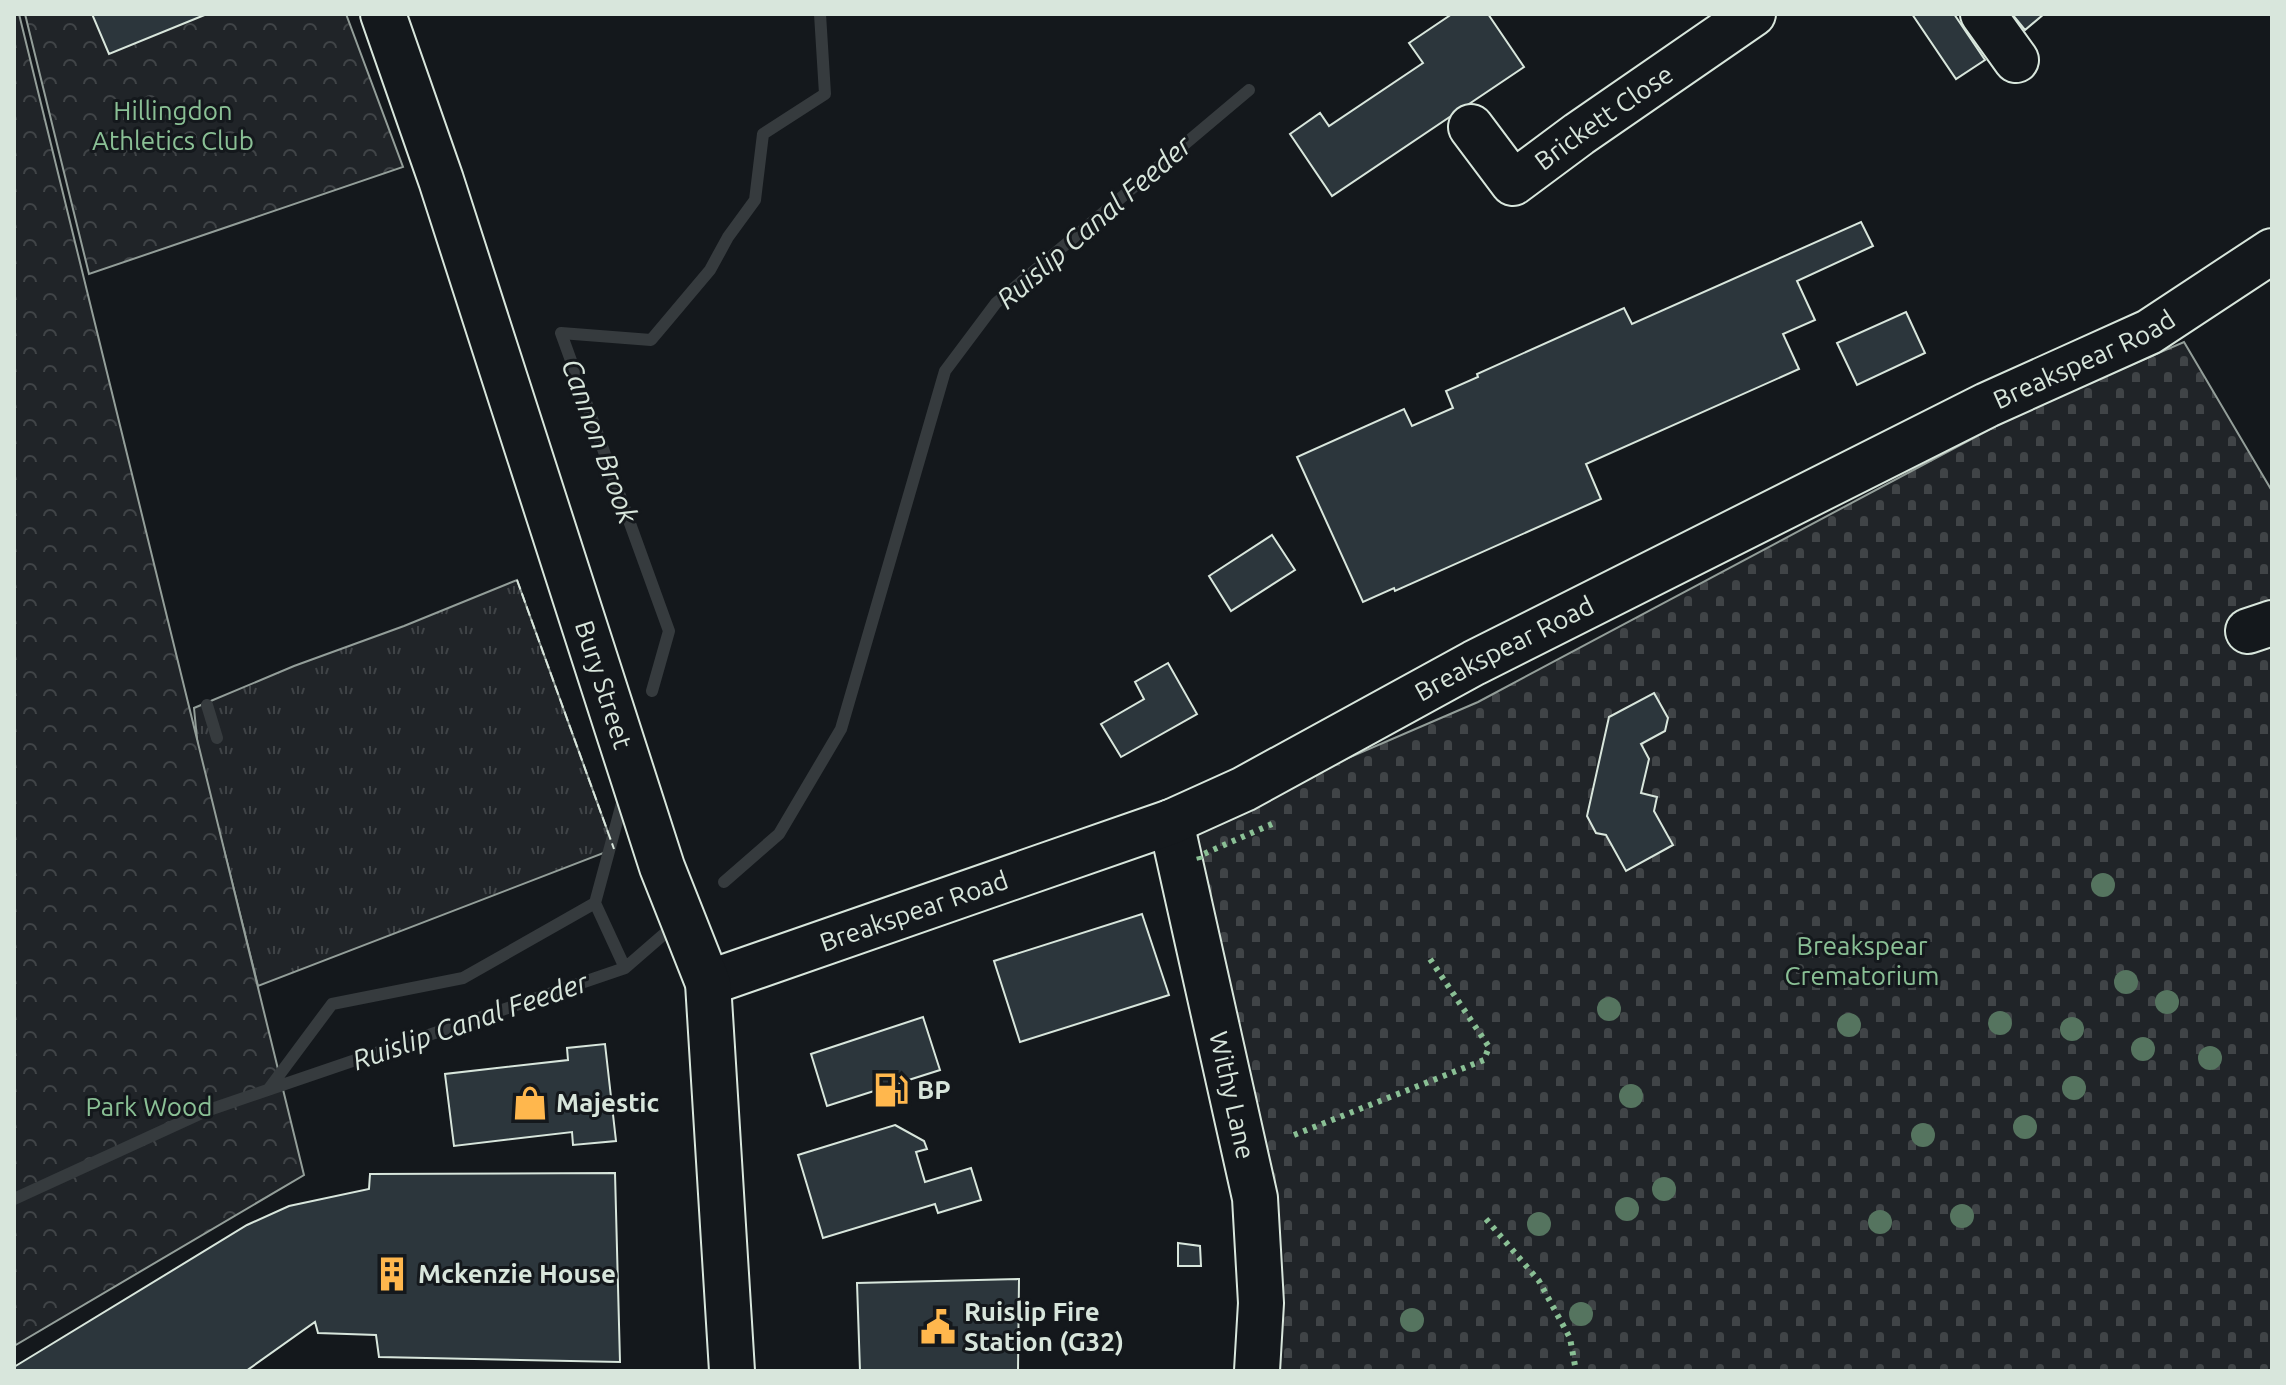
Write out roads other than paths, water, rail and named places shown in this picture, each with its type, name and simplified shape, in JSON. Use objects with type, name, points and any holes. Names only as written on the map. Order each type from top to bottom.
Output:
[{"type":"street","name":"Bury Street","points":[[383,14],[441,180],[662,867],[708,983],[732,1371]]},
{"type":"street","name":"Brickett Close","points":[[1471,127],[1513,183],[1753,14]]},
{"type":"street","points":[[1983,14],[2016,60]]},
{"type":"street","name":"Breakspear Road","points":[[708,983],[1171,822],[1244,789],[1474,663],[1987,405],[2149,332],[2271,253]]},
{"type":"street","name":"Withy Lane","points":[[1171,822],[1255,1198],[1261,1303],[1257,1371]]},
{"type":"waterway","name":"Cannon Brook","points":[[652,691],[669,631],[561,333],[651,340],[710,270],[728,237],[755,200],[763,134],[825,94],[820,14]]},
{"type":"waterway","name":"Ruislip Canal Feeder","points":[[724,882],[779,834],[841,729],[945,371],[996,303],[1249,90]]},
{"type":"waterway","points":[[207,705],[217,738]]},
{"type":"waterway","name":"Cannon Brook","points":[[268,1090],[332,1004],[463,978],[595,903],[622,803]]},
{"type":"waterway","points":[[595,903],[625,968]]},
{"type":"waterway","name":"Ruislip Canal Feeder","points":[[14,1199],[206,1111],[625,968],[663,935]]},
{"type":"place","name":"BP","points":[[891,1090]]},
{"type":"place","name":"Majestic","points":[[530,1103]]},
{"type":"place","name":"Mckenzie House","points":[[392,1274]]},
{"type":"place","name":"Ruislip Fire Station (G32)","points":[[938,1327]]},
{"type":"park label","name":"Hillingdon Athletics Club","points":[[173,126]]},
{"type":"park label","name":"Breakspear Crematorium","points":[[1862,961]]},
{"type":"park label","name":"Park Wood","points":[[149,1107]]}]
